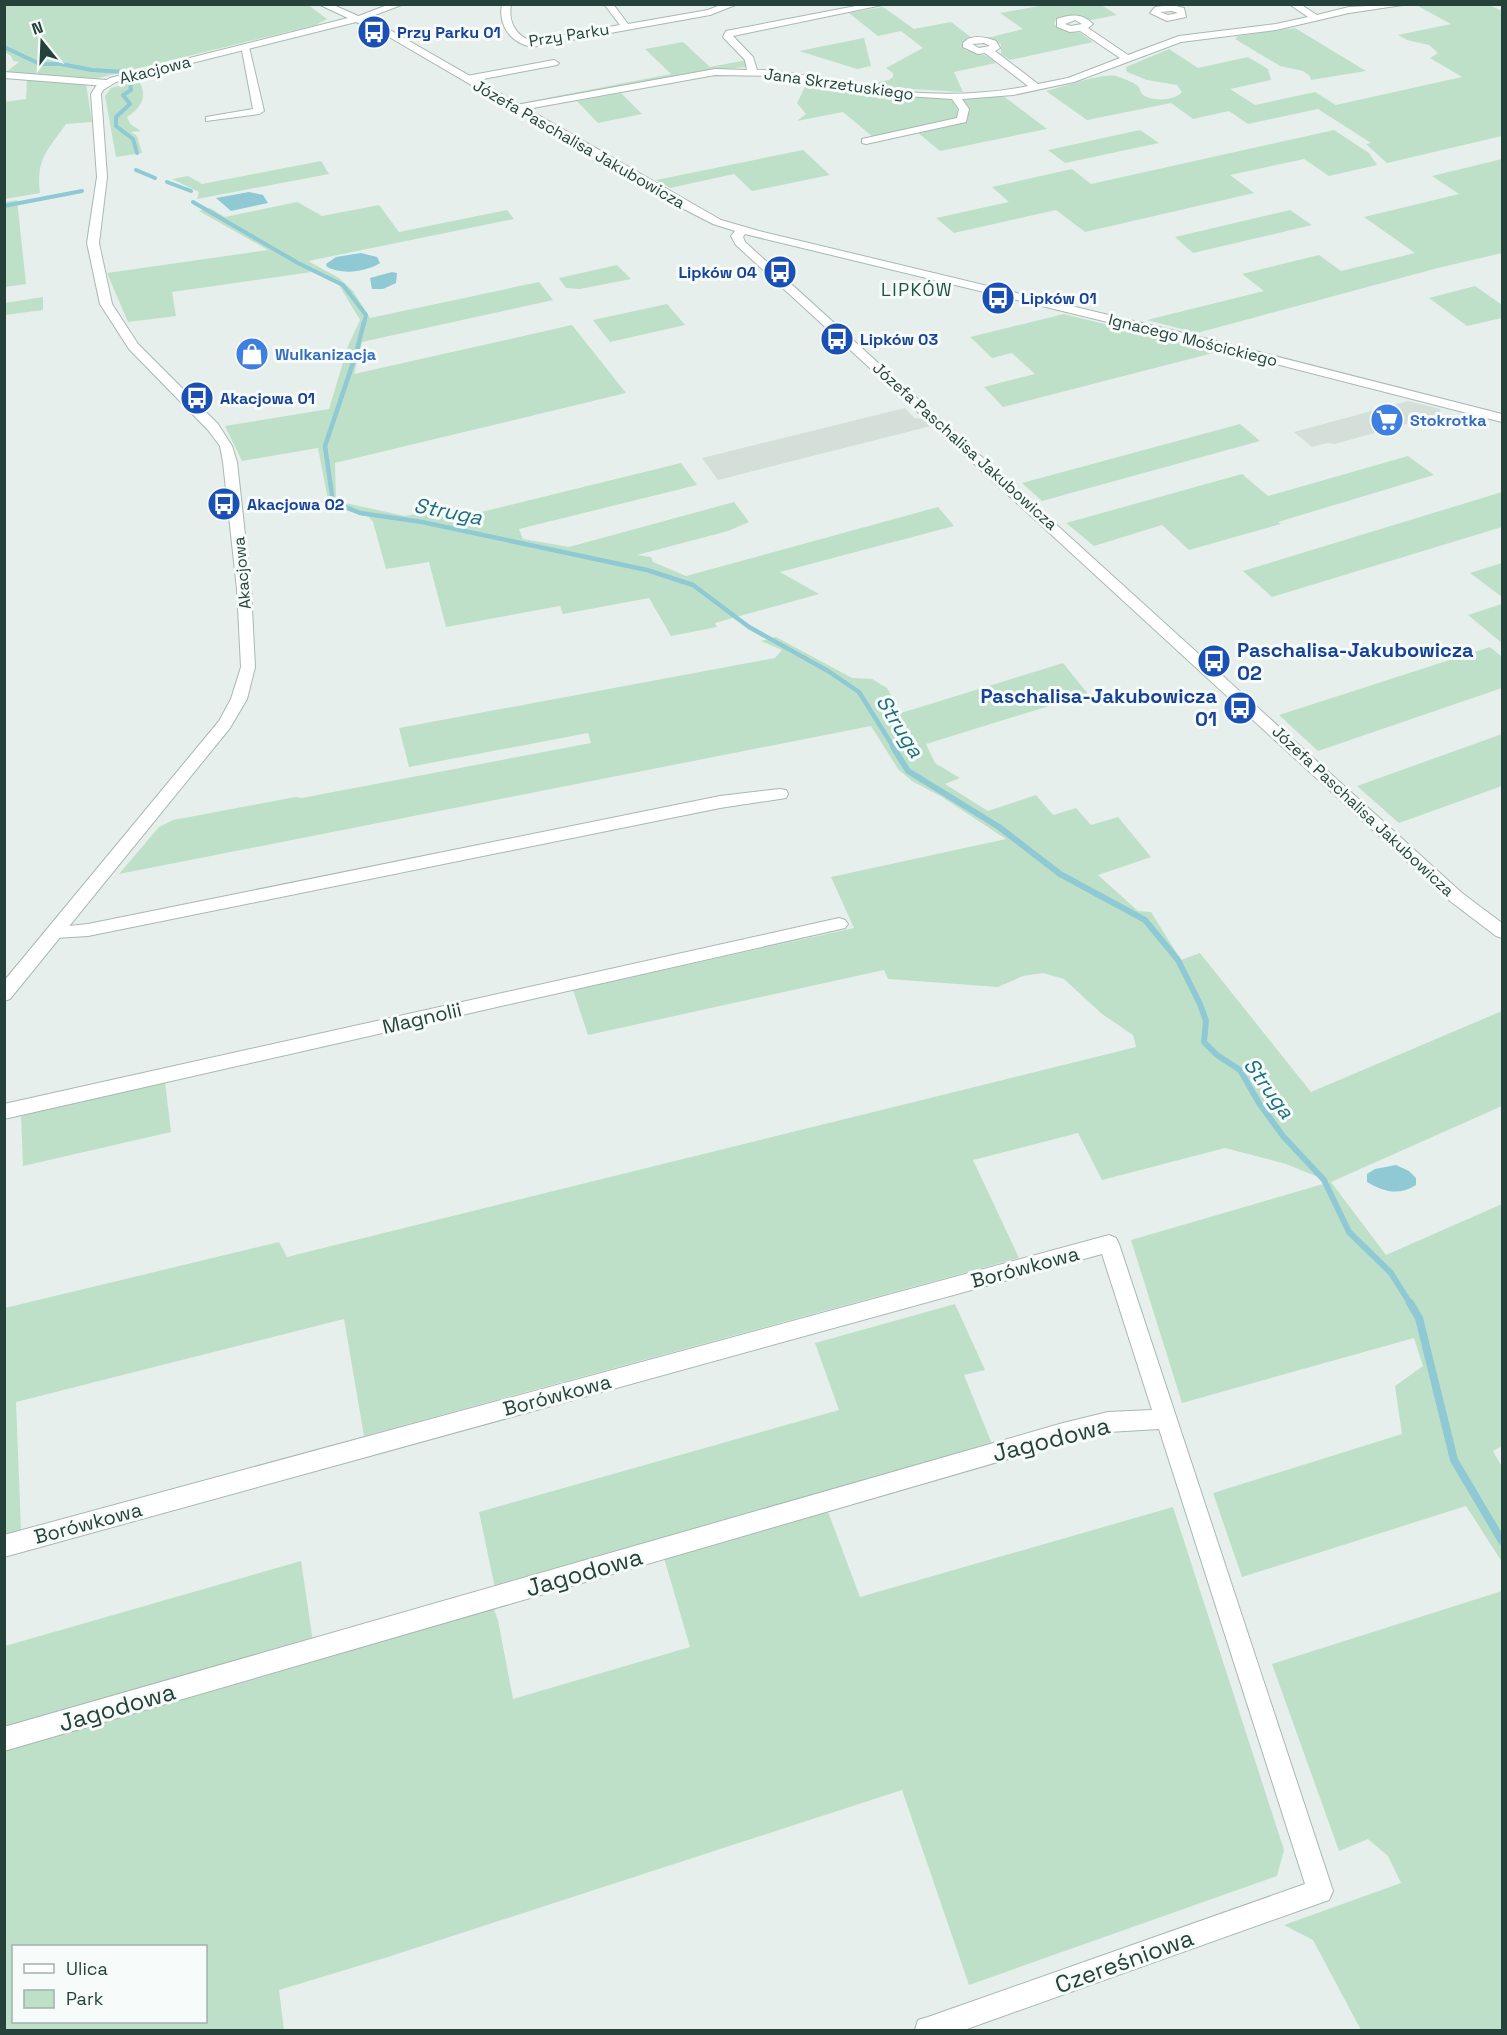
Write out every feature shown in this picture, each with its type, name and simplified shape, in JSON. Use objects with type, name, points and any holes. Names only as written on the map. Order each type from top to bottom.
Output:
[{"type":"street","name":"Józefa Paschalisa Jakubowicza","points":[[322,4],[387,32],[703,216],[743,230],[737,236],[740,243],[1456,897],[1503,932]]},
{"type":"street","points":[[356,18],[400,4]]},
{"type":"street","name":"Przy Parku","points":[[507,4],[506,16],[512,34],[520,42],[526,44],[710,12],[728,5]]},
{"type":"street","name":"Przy Parku","points":[[608,4],[625,26]]},
{"type":"street","points":[[752,71],[750,59],[728,37],[729,33],[883,4]]},
{"type":"street","points":[[1293,4],[1316,18]]},
{"type":"street","name":"Jana Skrzetuskiego","points":[[516,108],[697,74],[752,71],[802,77],[885,93],[955,96],[1037,88],[1071,80],[1128,59],[1160,45],[1191,26],[1267,28],[1349,10],[1405,4]]},
{"type":"street","name":"Akacjowa","points":[[4,994],[225,724],[239,699],[248,667],[243,579],[229,454],[213,427],[143,358],[128,340],[106,304],[100,283],[93,243],[102,177],[96,94],[106,83],[356,18]]},
{"type":"street","points":[[1082,28],[1128,59]]},
{"type":"street","points":[[210,119],[259,111],[244,47]]},
{"type":"street","points":[[989,51],[1037,88]]},
{"type":"street","points":[[467,79],[554,63]]},
{"type":"street","points":[[4,75],[106,83]]},
{"type":"street","points":[[866,141],[963,120],[964,109],[955,96]]},
{"type":"street","name":"Ignacego Mościckiego","points":[[743,230],[1503,417]]},
{"type":"street","points":[[55,932],[88,930],[720,802],[780,794]]},
{"type":"street","name":"Magnolii","points":[[4,1112],[839,924]]},
{"type":"street","name":"Borówkowa","points":[[4,1546],[1109,1244],[1166,1419]]},
{"type":"street","name":"Jagodowa","points":[[4,1739],[1063,1433],[1108,1422],[1166,1419]]},
{"type":"street","name":"Czereśniowa","points":[[927,2031],[1320,1891],[1166,1419]]},
{"type":"shaded area","points":[[1408,401],[1440,409],[1441,414],[1335,444],[1327,443],[1312,447],[1294,432]]},
{"type":"shaded area","points":[[905,408],[914,418],[924,419],[931,426],[718,480],[702,458]]},
{"type":"green space","points":[[307,4],[327,19],[316,25],[90,80],[5,73],[19,62],[13,61],[11,56],[5,52],[5,5]]},
{"type":"green space","points":[[1045,5],[1101,5],[1117,15],[1091,20],[1072,16],[1056,19],[1054,24],[1062,29],[1080,33],[1093,42],[1010,60],[1001,54],[1001,44],[987,38],[1023,29],[1000,13]]},
{"type":"green space","points":[[1489,5],[1502,11],[1502,136],[1387,163],[1366,144],[1371,143],[1318,109],[1248,124],[1229,111],[1193,119],[1171,103],[1087,120],[1046,91],[1092,78],[1116,76],[1139,87],[1146,97],[1163,99],[1174,97],[1182,92],[1177,85],[1147,80],[1127,72],[1126,67],[1169,49],[1198,68],[1248,57],[1268,69],[1271,80],[1230,89],[1255,105],[1315,92],[1336,105],[1462,77],[1430,58],[1438,53],[1429,45],[1407,40],[1398,35],[1451,24],[1418,6]]},
{"type":"green space","points":[[883,7],[914,29],[951,22],[972,38],[962,43],[965,50],[987,56],[996,63],[954,72],[963,92],[875,87],[874,83],[893,77],[893,73],[886,68],[923,48],[901,31],[878,36],[849,13]]},
{"type":"green space","points":[[1295,28],[1366,71],[1311,80],[1310,76],[1303,71],[1280,66],[1235,39],[1238,36]]},
{"type":"green space","points":[[864,38],[871,66],[857,69],[799,51]]},
{"type":"green space","points":[[683,42],[710,67],[747,60],[746,67],[694,72],[521,103],[671,74],[645,49]]},
{"type":"green space","points":[[27,78],[86,84],[92,122],[66,124],[53,141],[41,163],[40,193],[5,199],[4,102],[26,99]]},
{"type":"green space","points":[[138,80],[143,91],[142,101],[140,106],[127,117],[130,124],[141,131],[131,132],[137,136],[142,153],[116,157],[105,96],[111,88]]},
{"type":"green space","points":[[814,84],[844,91],[910,99],[911,97],[952,99],[960,115],[958,118],[873,137],[843,112],[797,121],[806,114],[797,103],[806,85]]},
{"type":"green space","points":[[621,93],[642,114],[598,123],[577,101]]},
{"type":"green space","points":[[1002,95],[1047,129],[940,151],[917,132],[956,124],[968,119],[968,112],[962,99]]},
{"type":"green space","points":[[1140,130],[1159,143],[1065,163],[1048,150]]},
{"type":"green space","points":[[1334,130],[1369,153],[1377,165],[1329,176],[1304,159],[1230,175],[1254,193],[1085,232],[1056,210],[954,233],[936,218],[1009,202],[992,187],[1072,169],[1091,184]]},
{"type":"green space","points":[[803,150],[830,175],[752,191],[734,174],[670,188],[656,180]]},
{"type":"green space","points":[[1502,159],[1502,253],[1197,333],[1147,320],[1264,291],[1242,274],[1319,255],[1341,271],[1415,253],[1364,217],[1459,194],[1432,176]]},
{"type":"green space","points":[[321,161],[329,174],[197,199],[199,192],[172,179],[188,176],[202,184]]},
{"type":"green space","points":[[17,200],[26,284],[5,287],[5,202]]},
{"type":"green space","points":[[297,202],[322,216],[379,205],[399,232],[507,210],[514,219],[308,261],[339,278],[353,291],[370,318],[539,282],[553,300],[362,342],[354,374],[572,325],[626,393],[335,463],[336,501],[405,516],[456,507],[465,516],[681,463],[697,485],[519,529],[523,539],[569,547],[734,502],[749,522],[728,531],[637,555],[651,557],[653,562],[686,576],[938,507],[954,526],[780,572],[819,594],[715,623],[717,627],[671,636],[649,598],[563,614],[560,606],[446,627],[429,562],[386,569],[373,522],[369,517],[329,505],[318,448],[242,461],[225,426],[329,409],[348,346],[360,320],[339,285],[312,272],[172,292],[176,316],[128,322],[107,273],[268,250],[199,211],[210,208],[225,217]]},
{"type":"green space","points":[[1290,210],[1312,225],[1193,253],[1175,237]]},
{"type":"green space","points":[[617,265],[631,279],[580,289],[566,288],[559,278]]},
{"type":"green space","points":[[1475,286],[1502,305],[1502,318],[1467,326],[1429,298]]},
{"type":"green space","points":[[43,297],[43,310],[5,315],[5,303]]},
{"type":"green space","points":[[667,304],[685,325],[610,342],[593,320]]},
{"type":"green space","points":[[1064,314],[1217,352],[1003,407],[984,387],[1035,374],[1012,353],[992,358],[970,337]]},
{"type":"green space","points":[[1240,424],[1260,441],[1042,501],[1022,483]]},
{"type":"green space","points":[[1408,456],[1434,475],[1278,522],[1281,524],[1189,550],[1162,525],[1094,546],[1066,523],[1242,474],[1268,496]]},
{"type":"green space","points":[[1502,492],[1502,527],[1272,597],[1243,571]]},
{"type":"green space","points":[[1502,563],[1502,597],[1470,573]]},
{"type":"green space","points":[[1502,604],[1502,643],[1468,615]]},
{"type":"green space","points":[[776,637],[852,678],[872,679],[887,688],[892,697],[886,714],[888,717],[1063,663],[1088,694],[926,744],[935,763],[960,778],[945,784],[988,811],[1036,795],[1053,815],[1076,808],[1091,825],[1118,817],[1151,857],[1098,875],[1138,911],[1151,912],[1181,960],[1200,953],[1311,1092],[1502,1011],[1502,1106],[1331,1182],[1386,1255],[1502,1204],[1502,1446],[1493,1451],[1502,1467],[1502,1562],[1466,1506],[1242,1577],[1213,1493],[1402,1434],[1395,1386],[1423,1366],[1414,1338],[1182,1403],[1131,1240],[1330,1182],[1286,1164],[1225,1148],[1102,1180],[1078,1133],[973,1160],[1019,1258],[364,1436],[344,1319],[16,1402],[21,1530],[5,1535],[5,1308],[279,1242],[287,1257],[1136,1047],[1133,1035],[1102,1014],[1064,979],[1043,973],[1023,976],[998,987],[888,979],[884,970],[588,1035],[573,990],[854,928],[831,877],[1006,839],[942,797],[912,781],[898,769],[871,726],[119,874],[159,827],[173,820],[591,743],[588,733],[409,767],[399,728],[775,658],[782,650],[761,641]]},
{"type":"green space","points":[[1490,647],[1502,657],[1502,688],[1318,751],[1279,715]]},
{"type":"green space","points":[[1502,734],[1502,786],[1399,823],[1357,786]]},
{"type":"green space","points":[[165,1082],[171,1132],[23,1166],[21,1114]]},
{"type":"green space","points":[[955,1304],[985,1370],[964,1375],[992,1444],[495,1588],[479,1512],[839,1410],[815,1343]]},
{"type":"green space","points":[[1173,1507],[1284,1850],[1277,1876],[969,1985],[902,1790],[391,1956],[279,1990],[284,2030],[5,2030],[5,1747],[492,1605],[498,1620],[513,1699],[690,1647],[664,1558],[827,1509],[860,1597]]},
{"type":"green space","points":[[301,1561],[313,1642],[5,1730],[5,1646]]},
{"type":"green space","points":[[1502,1591],[1502,2030],[1361,2030],[1313,1940],[1284,1925],[1401,1883],[1388,1856],[1368,1839],[1339,1851],[1272,1664]]},
{"type":"water","points":[[249,192],[263,195],[268,203],[231,211],[216,198]]},
{"type":"water","points":[[361,253],[377,257],[380,263],[368,269],[354,271],[340,271],[327,267],[326,264],[336,257]]},
{"type":"water","points":[[392,272],[397,273],[396,283],[383,289],[372,289],[370,278]]},
{"type":"water","points":[[1396,1165],[1409,1171],[1416,1178],[1416,1185],[1398,1192],[1379,1188],[1367,1182],[1367,1174],[1375,1169]]},
{"type":"waterway","name":"Struga","points":[[4,47],[40,64],[61,64],[92,70],[125,72]]},
{"type":"waterway","name":"Struga","points":[[130,82],[131,90],[123,95],[130,104],[116,117],[116,126],[133,139],[137,153]]},
{"type":"waterway","name":"Struga","points":[[136,170],[155,178]]},
{"type":"waterway","name":"Struga","points":[[167,182],[191,191]]},
{"type":"waterway","points":[[4,206],[82,191]]},
{"type":"waterway","name":"Struga","points":[[193,202],[298,263],[343,285],[366,315],[364,324]]},
{"type":"waterway","name":"Struga","points":[[364,322],[356,354],[325,446],[333,502],[360,513],[422,522],[647,570],[693,585],[749,627],[828,671],[859,692],[894,748]]},
{"type":"waterway","name":"Struga","points":[[893,747],[908,771],[999,827],[1060,874],[1145,920],[1178,960],[1200,1004],[1206,1021],[1204,1042],[1217,1055],[1240,1070],[1259,1103],[1283,1136],[1324,1180],[1349,1232],[1391,1273],[1411,1305]]},
{"type":"waterway","name":"Struga","points":[[1410,1303],[1419,1318],[1454,1460],[1502,1541]]},
{"type":"place","name":"Przy Parku 01","points":[[374,32]]},
{"type":"place","name":"Lipków 04","points":[[780,272]]},
{"type":"place","name":"Lipków 01","points":[[998,298]]},
{"type":"place","name":"Lipków 03","points":[[837,339]]},
{"type":"place","name":"Wulkanizacja","points":[[252,354]]},
{"type":"place","name":"Akacjowa 01","points":[[197,398]]},
{"type":"place","name":"Stokrotka","points":[[1387,420]]},
{"type":"place","name":"Akacjowa 02","points":[[224,504]]},
{"type":"place","name":"Paschalisa-Jakubowicza 02","points":[[1214,661]]},
{"type":"place","name":"Paschalisa-Jakubowicza 01","points":[[1240,708]]},
{"type":"district","name":"LIPKÓW","points":[[917,289]]}]
